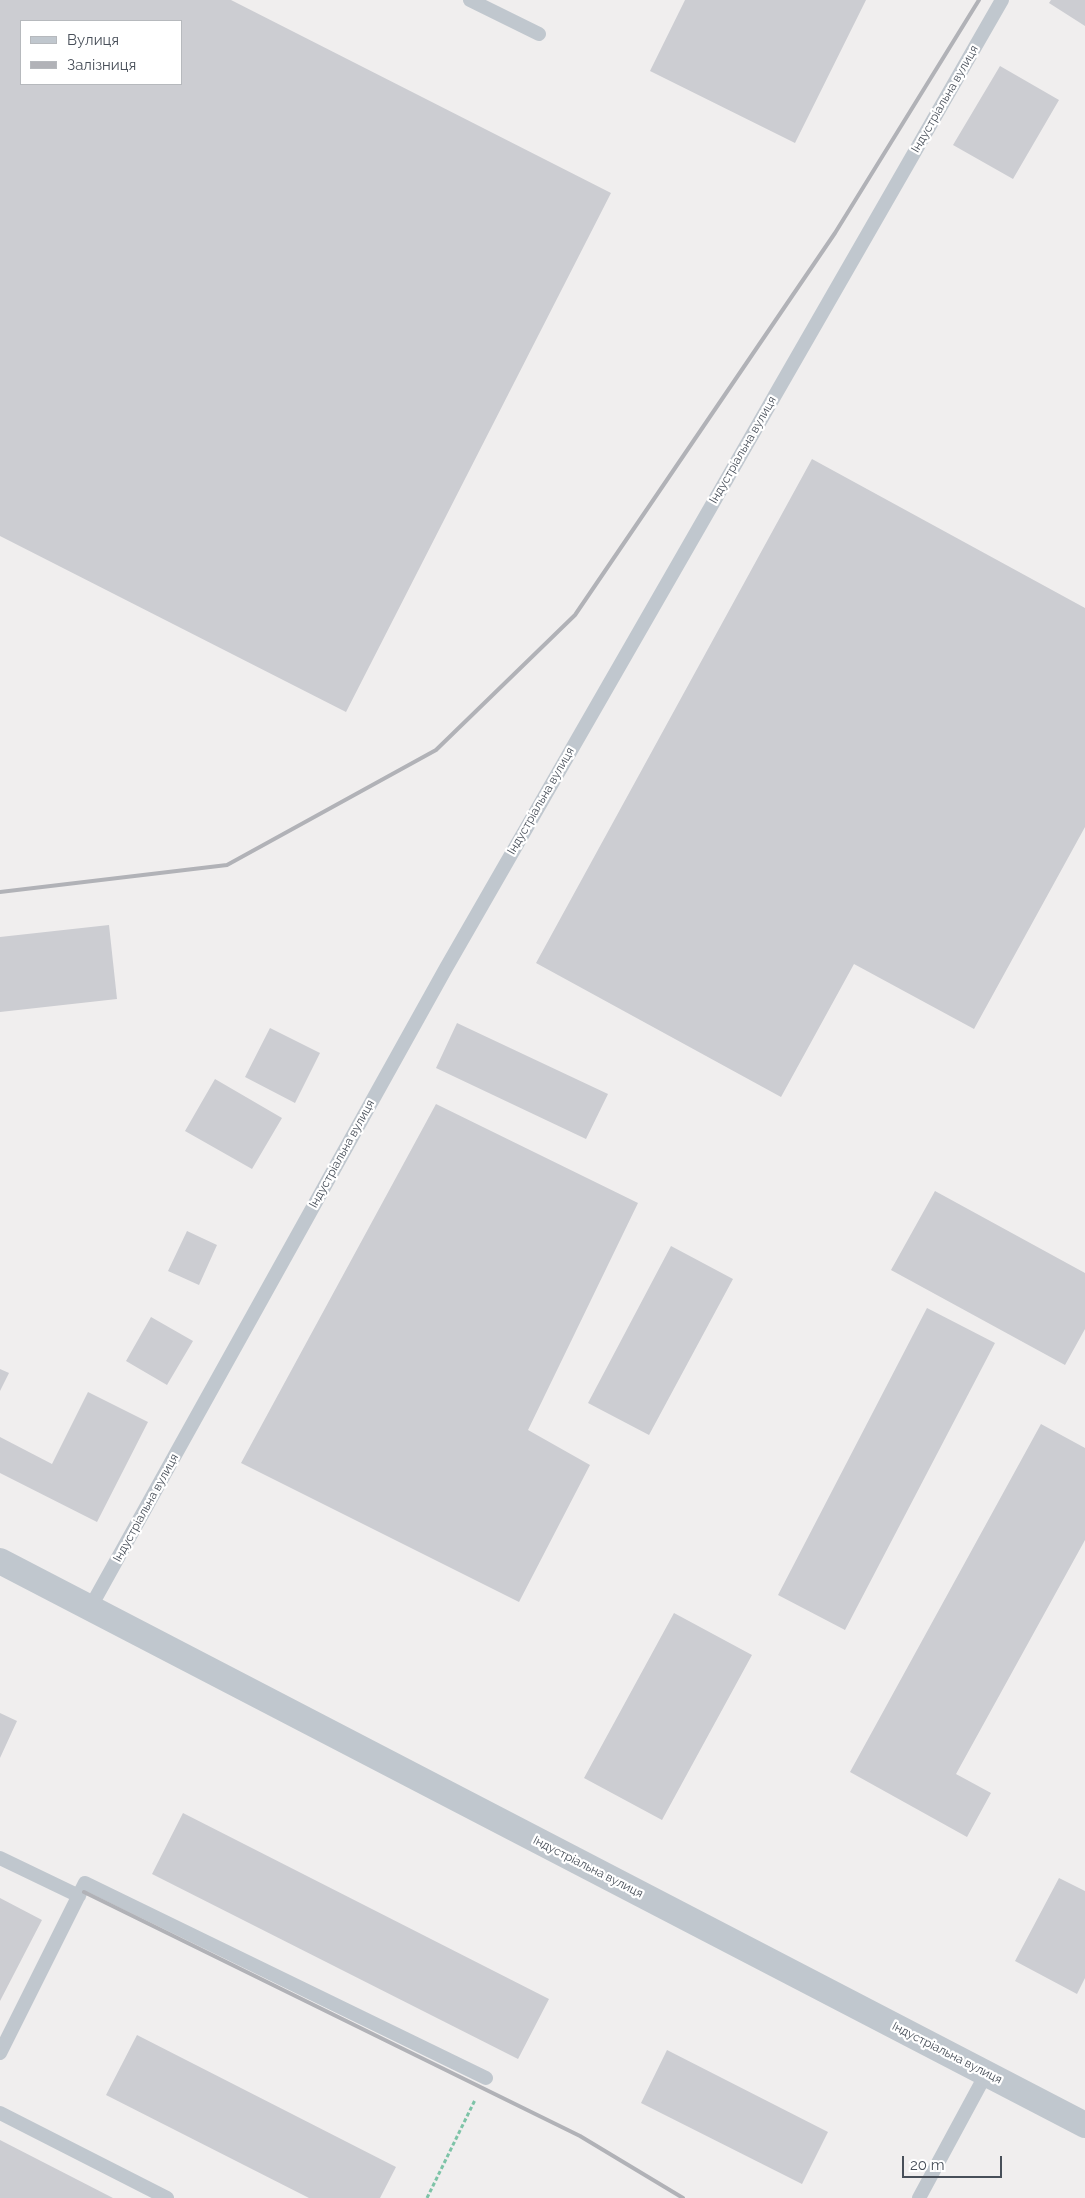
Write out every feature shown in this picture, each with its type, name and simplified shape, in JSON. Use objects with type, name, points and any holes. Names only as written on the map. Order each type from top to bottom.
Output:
[{"type":"street","name":"Індустріальна вулиця","points":[[0,1561],[1085,2125]]},
{"type":"lane","points":[[470,0],[539,34]]},
{"type":"lane","name":"Індустріальна вулиця","points":[[90,1608],[446,968],[1002,0]]},
{"type":"lane","points":[[0,1858],[79,1896]]},
{"type":"lane","points":[[0,2053],[85,1883],[486,2078]]},
{"type":"lane","points":[[919,2198],[986,2074]]},
{"type":"lane","points":[[0,2112],[167,2198]]},
{"type":"path","points":[[427,2198],[486,2078]]},
{"type":"building","points":[[0,0],[231,0],[611,193],[346,712],[0,536]]},
{"type":"building","points":[[685,0],[866,0],[795,143],[650,71]]},
{"type":"building","points":[[1051,0],[1085,0],[1085,26],[1049,3]]},
{"type":"building","points":[[1000,66],[1059,100],[1013,179],[953,145]]},
{"type":"building","points":[[812,459],[1085,608],[1085,827],[974,1029],[854,964],[781,1097],[536,963]]},
{"type":"building","points":[[109,925],[117,999],[0,1012],[0,937]]},
{"type":"building","points":[[457,1023],[608,1094],[586,1139],[436,1068]]},
{"type":"building","points":[[270,1028],[320,1053],[295,1103],[245,1077]]},
{"type":"building","points":[[215,1079],[282,1118],[252,1169],[185,1131]]},
{"type":"building","points":[[436,1104],[638,1203],[528,1430],[590,1465],[519,1602],[241,1463]]},
{"type":"building","points":[[935,1191],[1085,1273],[1085,1329],[1065,1365],[891,1270]]},
{"type":"building","points":[[187,1231],[217,1245],[199,1285],[168,1271]]},
{"type":"building","points":[[671,1246],[733,1279],[649,1435],[588,1403]]},
{"type":"building","points":[[927,1308],[995,1343],[845,1630],[778,1595]]},
{"type":"building","points":[[151,1317],[193,1341],[167,1385],[126,1361]]},
{"type":"building","points":[[0,1369],[9,1373],[0,1391]]},
{"type":"building","points":[[88,1392],[148,1422],[97,1522],[0,1473],[0,1437],[52,1464]]},
{"type":"building","points":[[1041,1424],[1085,1448],[1085,1540],[956,1774],[991,1793],[967,1837],[850,1772]]},
{"type":"building","points":[[674,1613],[752,1655],[662,1820],[584,1778]]},
{"type":"building","points":[[0,1713],[17,1721],[0,1758]]},
{"type":"building","points":[[183,1813],[549,1999],[518,2059],[152,1874]]},
{"type":"building","points":[[1059,1878],[1085,1891],[1085,1978],[1077,1994],[1015,1961]]},
{"type":"building","points":[[0,1898],[42,1920],[0,2001]]},
{"type":"building","points":[[137,2035],[396,2167],[380,2198],[309,2198],[106,2095]]},
{"type":"building","points":[[667,2050],[828,2132],[802,2184],[641,2103]]},
{"type":"building","points":[[0,2140],[113,2198],[0,2198]]},
{"type":"railway","points":[[0,892],[227,865],[436,750],[575,615],[835,233],[979,0]]},
{"type":"railway","points":[[84,1892],[580,2136],[683,2198]]}]
